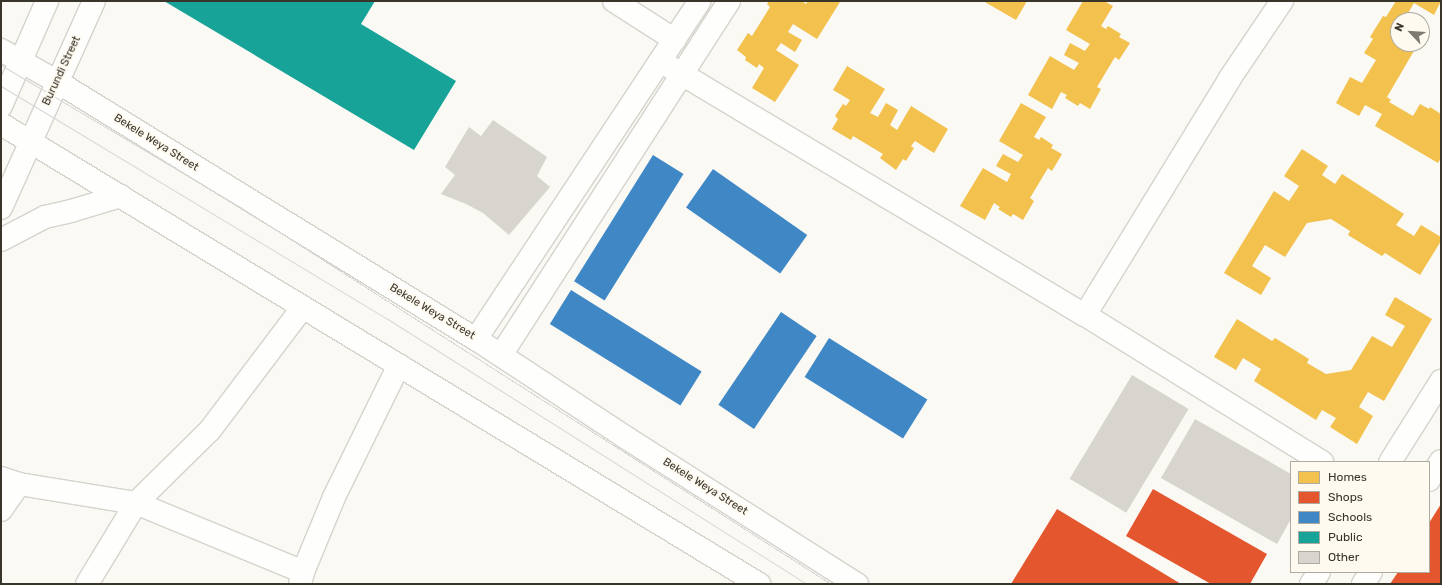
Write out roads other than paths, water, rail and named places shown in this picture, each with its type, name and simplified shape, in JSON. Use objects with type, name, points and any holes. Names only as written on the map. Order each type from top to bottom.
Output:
[{"type":"street","points":[[1,106],[47,1]]},
{"type":"street","name":"Burundi Street","points":[[1,208],[56,82],[94,1]]},
{"type":"street","points":[[614,1],[675,40]]},
{"type":"street","points":[[476,339],[700,1]]},
{"type":"street","points":[[501,355],[729,1]]},
{"type":"street","points":[[1085,315],[1230,78],[1282,1]]},
{"type":"street","name":"Bekele Weya Street","points":[[1,50],[56,82],[476,339],[857,584]]},
{"type":"street","points":[[660,61],[1085,315],[1320,461]]},
{"type":"street","points":[[1,124],[30,140],[759,584]]},
{"type":"street","points":[[1,240],[45,217],[121,196]]},
{"type":"street","points":[[87,584],[136,503],[210,430],[303,307]]},
{"type":"street","points":[[1,510],[10,481],[136,503],[302,578],[334,497],[399,365]]},
{"type":"street","points":[[1391,461],[1441,381]]},
{"type":"street","points":[[1430,478],[1441,461]]},
{"type":"street","points":[[1311,584],[1318,573]]},
{"type":"street","points":[[1363,584],[1370,573]]},
{"type":"tram line","points":[[1,65],[237,205],[831,584]]},
{"type":"tram line","points":[[1,86],[386,318],[806,584]]}]
